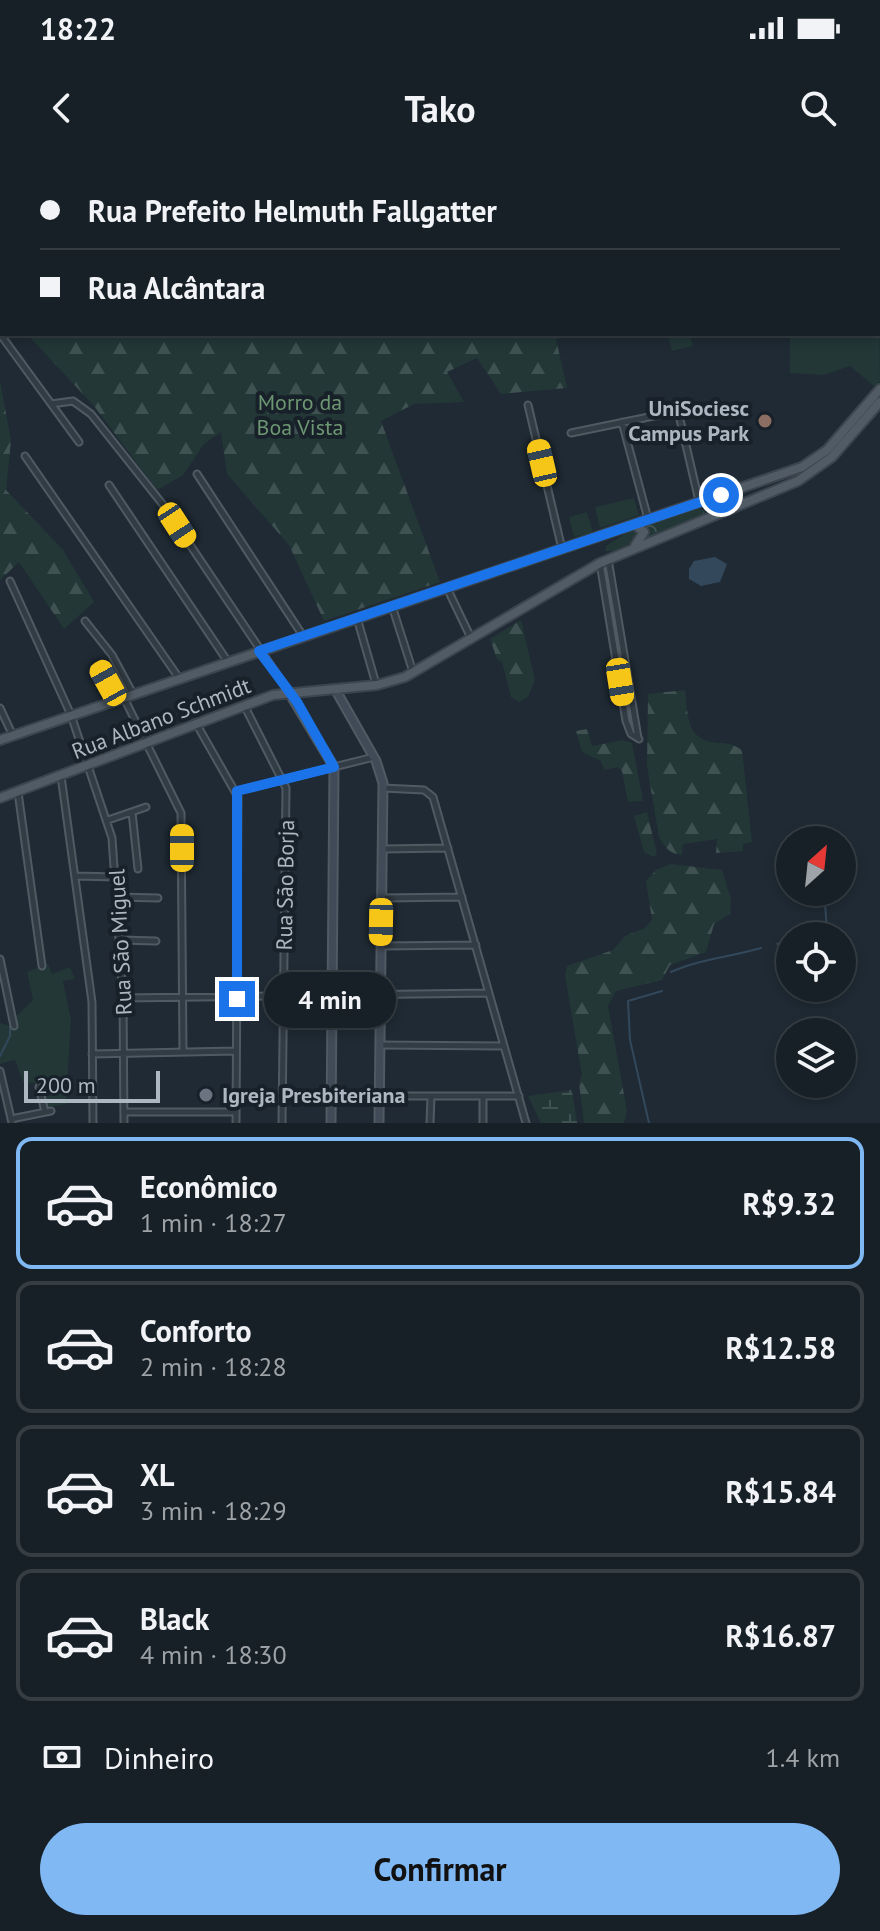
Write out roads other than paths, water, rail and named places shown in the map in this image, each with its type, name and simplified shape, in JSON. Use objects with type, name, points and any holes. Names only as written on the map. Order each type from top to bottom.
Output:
[{"type":"main road","points":[[0,740],[815,460],[880,389]]},
{"type":"main road","name":"Rua Albano Schmidt","points":[[0,798],[288,691],[377,685],[413,673],[604,561],[783,489],[812,473],[832,457],[880,402]]},
{"type":"main road","points":[[699,502],[709,519]]},
{"type":"main road","points":[[628,551],[644,534],[642,528],[632,525]]},
{"type":"street","points":[[1,336],[79,442]]},
{"type":"street","points":[[51,404],[73,401],[91,414],[171,516],[288,691],[334,767],[331,1123]]},
{"type":"street","points":[[528,405],[562,549]]},
{"type":"street","points":[[571,433],[678,411],[699,502]]},
{"type":"street","points":[[622,422],[648,519]]},
{"type":"street","points":[[25,456],[179,678]]},
{"type":"street","points":[[197,474],[303,636]]},
{"type":"street","points":[[109,485],[228,662]]},
{"type":"street","points":[[604,561],[628,680],[639,739],[629,729],[604,561]]},
{"type":"street","name":"Rua São Miguel","points":[[10,581],[71,715],[108,820],[120,940],[125,1053],[124,1123]]},
{"type":"street","points":[[447,588],[471,638]]},
{"type":"street","points":[[392,606],[413,673]]},
{"type":"street","points":[[357,618],[377,685]]},
{"type":"street","points":[[85,621],[112,655],[124,697],[182,818],[183,1052]]},
{"type":"street","points":[[99,667],[124,697]]},
{"type":"street","points":[[620,682],[628,680]]},
{"type":"street","points":[[335,689],[374,757],[383,788],[379,1123]]},
{"type":"street","name":"Rua São Borja","points":[[245,706],[284,779],[282,1123]]},
{"type":"street","points":[[0,708],[13,736]]},
{"type":"street","points":[[196,724],[237,791],[236,1123]]},
{"type":"street","points":[[237,791],[374,757]]},
{"type":"street","points":[[61,775],[92,1002],[93,1123]]},
{"type":"street","points":[[383,788],[427,791],[448,848],[526,1123]]},
{"type":"street","points":[[18,791],[42,966]]},
{"type":"street","points":[[108,820],[146,807]]},
{"type":"street","points":[[132,812],[138,869]]},
{"type":"street","points":[[382,849],[448,848]]},
{"type":"street","points":[[76,876],[116,877]]},
{"type":"street","points":[[117,897],[158,898]]},
{"type":"street","points":[[382,898],[462,897]]},
{"type":"street","points":[[120,940],[156,941]]},
{"type":"street","points":[[381,946],[476,945]]},
{"type":"street","points":[[0,959],[14,1026]]},
{"type":"street","points":[[123,998],[237,999],[489,993]]},
{"type":"street","points":[[380,1045],[504,1046]]},
{"type":"street","points":[[92,1054],[236,1051]]},
{"type":"street","points":[[0,1071],[12,1121],[48,1112],[39,1087]]},
{"type":"street","points":[[380,1096],[519,1096]]},
{"type":"street","points":[[430,1123],[431,1096]]},
{"type":"street","points":[[483,1096],[483,1123]]},
{"type":"street","points":[[125,1112],[236,1112]]},
{"type":"water","points":[[715,557],[727,564],[720,582],[701,586],[689,579],[689,569],[694,561]]},
{"type":"waterway","points":[[825,906],[826,922]]},
{"type":"waterway","points":[[671,972],[761,948]]},
{"type":"waterway","points":[[649,1123],[630,1040],[628,1001],[662,991]]},
{"type":"waterway","points":[[0,1056],[10,1036],[10,1026]]},
{"type":"place","name":"UniSociesc Campus Park","points":[[765,421]]},
{"type":"place","name":"Igreja Presbiteriana","points":[[206,1095]]},
{"type":"park label","name":"Morro da Boa Vista","points":[[300,414]]}]
